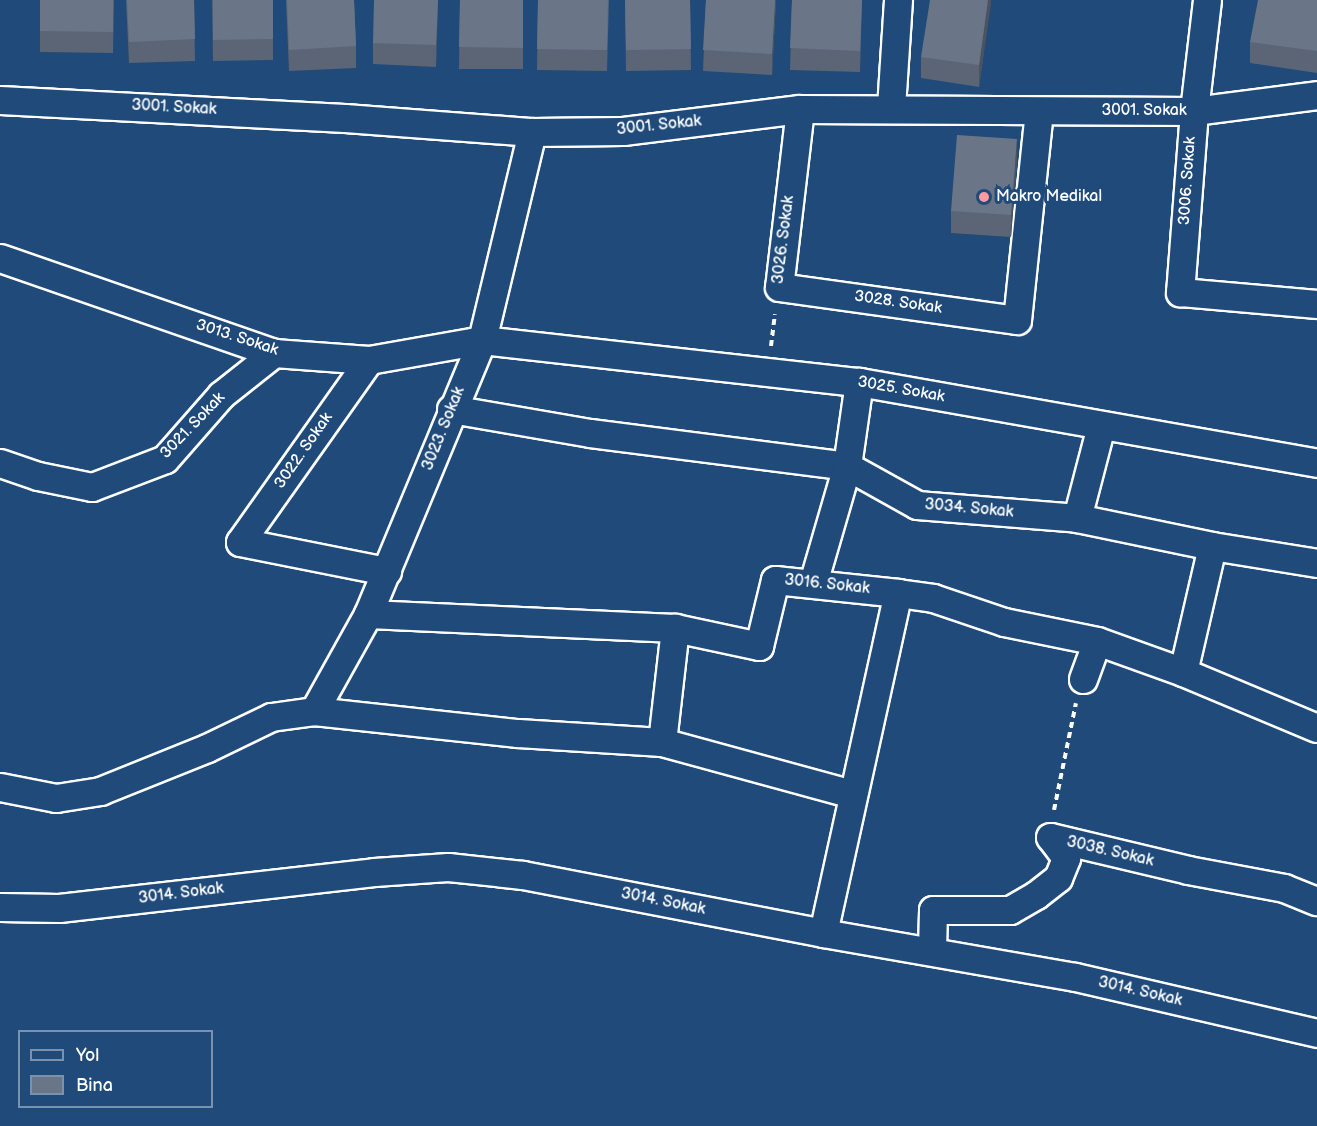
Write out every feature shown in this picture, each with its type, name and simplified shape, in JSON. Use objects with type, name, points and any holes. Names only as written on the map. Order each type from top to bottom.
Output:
[{"type":"street","points":[[891,108],[898,0]]},
{"type":"street","name":"3006. Sokak","points":[[1207,0],[1194,111],[1180,292],[1317,304]]},
{"type":"street","name":"3001. Sokak","points":[[0,100],[345,118],[532,132],[623,131],[800,109],[1194,111],[1317,95]]},
{"type":"street","name":"3026. Sokak","points":[[779,287],[800,109]]},
{"type":"street","name":"3028. Sokak","points":[[779,287],[1017,320],[1039,111]]},
{"type":"street","name":"3023. Sokak","points":[[314,711],[368,614],[482,340],[532,132]]},
{"type":"street","name":"3013. Sokak","points":[[0,258],[274,353],[369,360],[482,340]]},
{"type":"street","name":"3025. Sokak","points":[[482,340],[859,382],[1317,463]]},
{"type":"street","name":"3021. Sokak","points":[[0,463],[38,476],[92,487],[165,459],[221,395],[274,353]]},
{"type":"street","name":"3022. Sokak","points":[[369,360],[240,542],[387,571]]},
{"type":"street","points":[[813,583],[847,466],[859,382]]},
{"type":"street","name":"3034. Sokak","points":[[452,409],[590,434],[847,466],[917,505],[1077,518],[1212,546],[1317,563]]},
{"type":"street","points":[[1077,518],[1101,426]]},
{"type":"street","points":[[1183,672],[1212,546]]},
{"type":"street","name":"3016. Sokak","points":[[368,614],[675,628],[759,646],[775,580],[898,593],[933,598],[1004,622],[1097,641],[1183,672],[1317,728]]},
{"type":"street","points":[[823,933],[898,593]]},
{"type":"street","points":[[662,742],[675,628]]},
{"type":"street","points":[[1080,688],[1097,641]]},
{"type":"street","points":[[0,787],[56,798],[100,791],[207,748],[271,717],[314,711],[518,733],[662,742],[852,794]]},
{"type":"street","name":"3038. Sokak","points":[[932,951],[933,910],[1010,910],[1036,895],[1058,878],[1066,858],[1050,837],[1188,870],[1284,888],[1317,901]]},
{"type":"street","name":"3014. Sokak","points":[[0,907],[59,908],[374,872],[448,867],[523,875],[823,933],[1075,977],[1317,1033]]},
{"type":"path","name":"3026. Sokak","points":[[768,371],[779,287]]},
{"type":"path","points":[[1058,787],[1080,688]]},
{"type":"building","points":[[40,0],[113,0],[113,32],[40,31]]},
{"type":"building","points":[[127,0],[194,0],[195,39],[129,42]]},
{"type":"building","points":[[213,0],[273,0],[273,39],[213,40]]},
{"type":"building","points":[[287,0],[354,0],[356,46],[289,50]]},
{"type":"building","points":[[374,0],[438,0],[436,45],[373,43]]},
{"type":"building","points":[[460,0],[523,0],[523,48],[459,47]]},
{"type":"building","points":[[538,0],[608,0],[607,50],[537,49]]},
{"type":"building","points":[[625,0],[690,0],[691,49],[626,50]]},
{"type":"building","points":[[706,0],[775,0],[772,54],[703,50]]},
{"type":"building","points":[[792,0],[862,0],[860,51],[790,48]]},
{"type":"building","points":[[930,0],[988,0],[979,65],[921,57]]},
{"type":"building","points":[[1258,0],[1317,0],[1317,51],[1250,42]]},
{"type":"building","name":"Makro Medikal","points":[[957,135],[1017,139],[1011,215],[951,211]]},
{"type":"place","name":"Makro Medikal","points":[[984,197]]}]
